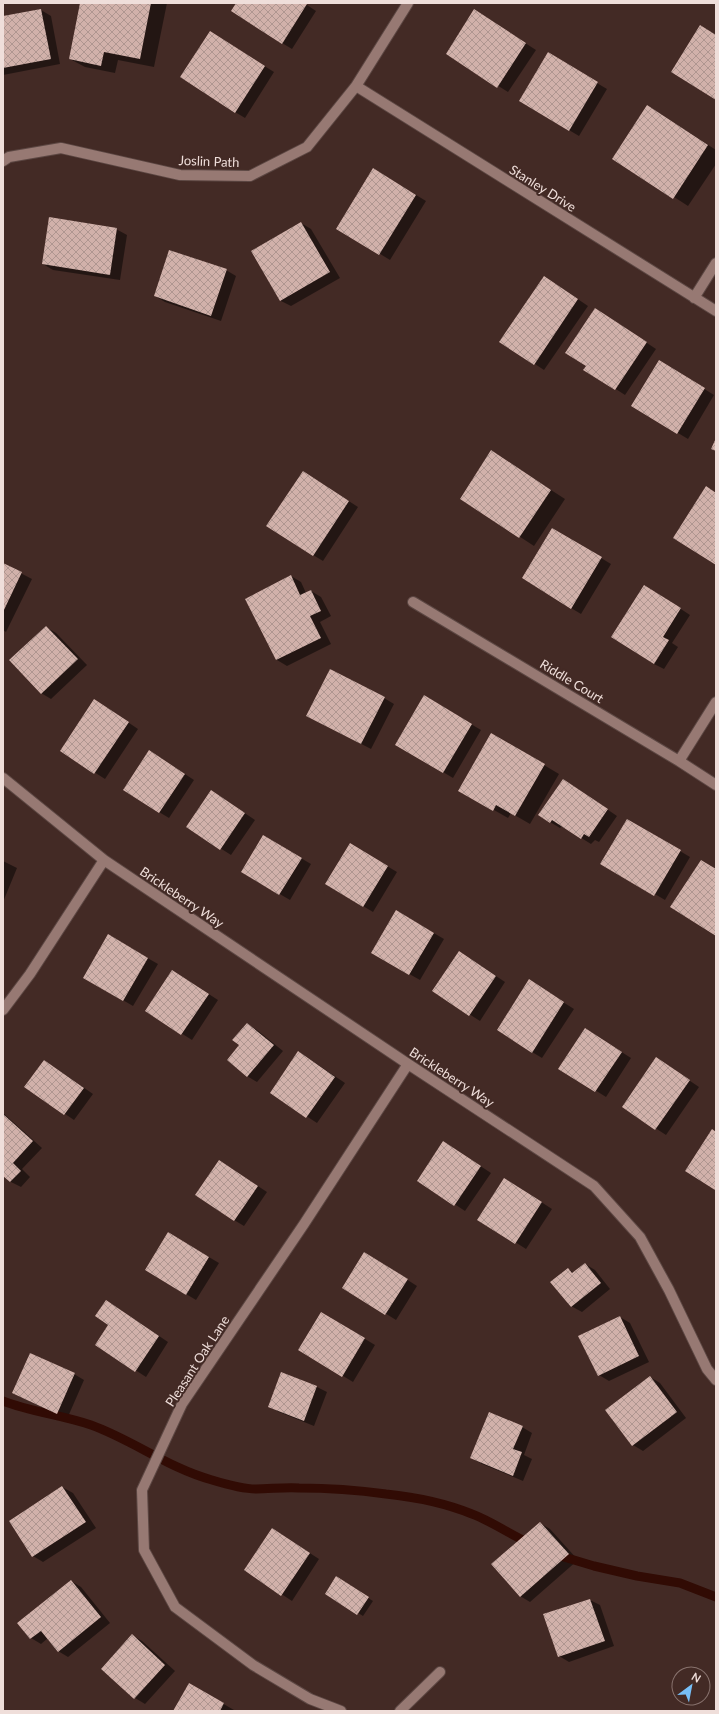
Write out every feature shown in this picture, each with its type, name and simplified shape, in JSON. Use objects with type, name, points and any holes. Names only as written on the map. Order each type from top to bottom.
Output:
[{"type":"street","name":"Joslin Path","points":[[3,160],[9,157],[61,148],[180,175],[250,176],[307,147],[356,86],[408,3]]},
{"type":"street","name":"Stanley Drive","points":[[356,86],[716,311]]},
{"type":"street","points":[[694,298],[716,263]]},
{"type":"street","name":"Riddle Court","points":[[413,602],[716,784]]},
{"type":"street","points":[[679,761],[716,702]]},
{"type":"street","name":"Brickleberry Way","points":[[3,778],[104,860],[408,1064],[594,1186],[640,1236],[669,1290],[707,1369],[716,1380]]},
{"type":"street","points":[[3,1010],[30,974],[104,860]]},
{"type":"street","name":"Pleasant Oak Lane","points":[[341,1711],[310,1699],[253,1665],[175,1608],[144,1550],[142,1490],[182,1404],[308,1217],[408,1064]]},
{"type":"street","points":[[400,1711],[440,1672]]},
{"type":"building","points":[[80,3],[151,3],[140,59],[104,52],[101,66],[69,59]]},
{"type":"building","points":[[236,3],[307,4],[282,44],[231,11]]},
{"type":"building","points":[[41,9],[51,59],[3,68],[3,16]]},
{"type":"building","points":[[474,9],[526,43],[497,88],[446,54]]},
{"type":"building","points":[[700,25],[716,35],[716,100],[671,72]]},
{"type":"building","points":[[210,31],[265,66],[235,113],[180,77]]},
{"type":"building","points":[[548,52],[598,82],[569,131],[519,101]]},
{"type":"building","points":[[647,105],[708,145],[673,199],[612,159]]},
{"type":"building","points":[[373,168],[416,195],[379,255],[336,229]]},
{"type":"building","points":[[49,217],[117,228],[110,275],[42,264]]},
{"type":"building","points":[[301,222],[330,272],[280,301],[251,251]]},
{"type":"building","points":[[169,250],[227,269],[211,316],[154,296]]},
{"type":"building","points":[[544,276],[578,299],[534,365],[499,342]]},
{"type":"building","points":[[595,308],[647,342],[615,390],[583,370],[586,366],[565,353]]},
{"type":"building","points":[[659,360],[705,388],[677,434],[631,406]]},
{"type":"building","points":[[716,438],[716,451],[711,449]]},
{"type":"building","points":[[491,450],[551,490],[519,538],[460,499]]},
{"type":"building","points":[[303,471],[349,501],[313,556],[266,526]]},
{"type":"building","points":[[706,486],[716,493],[716,565],[673,538]]},
{"type":"building","points":[[552,528],[602,557],[571,609],[522,578]]},
{"type":"building","points":[[3,563],[22,572],[3,612]]},
{"type":"building","points":[[291,575],[300,595],[311,590],[321,611],[310,616],[321,638],[276,660],[245,599]]},
{"type":"building","points":[[644,585],[681,608],[663,637],[669,640],[654,664],[611,637]]},
{"type":"building","points":[[46,626],[78,659],[41,694],[9,660]]},
{"type":"building","points":[[330,669],[385,697],[361,744],[306,716]]},
{"type":"building","points":[[424,695],[472,724],[443,773],[395,745]]},
{"type":"building","points":[[94,699],[129,722],[94,774],[60,751]]},
{"type":"building","points":[[491,733],[545,764],[515,816],[496,805],[493,811],[458,791]]},
{"type":"building","points":[[149,750],[185,774],[159,813],[123,790]]},
{"type":"building","points":[[563,779],[608,809],[589,837],[584,834],[581,839],[552,820],[550,823],[538,815]]},
{"type":"building","points":[[211,790],[245,813],[220,850],[186,827]]},
{"type":"building","points":[[627,819],[681,850],[654,896],[600,864]]},
{"type":"building","points":[[263,835],[302,858],[279,895],[241,872]]},
{"type":"building","points":[[350,843],[388,866],[363,907],[325,884]]},
{"type":"building","points":[[701,860],[716,869],[716,936],[670,907]]},
{"type":"building","points":[[396,910],[434,933],[409,975],[371,953]]},
{"type":"building","points":[[108,934],[148,958],[123,1001],[83,978]]},
{"type":"building","points":[[459,951],[496,976],[469,1016],[432,991]]},
{"type":"building","points":[[172,970],[209,994],[181,1035],[145,1011]]},
{"type":"building","points":[[529,979],[564,1002],[532,1053],[497,1030]]},
{"type":"building","points":[[247,1023],[274,1045],[247,1077],[227,1060],[239,1045],[232,1040]]},
{"type":"building","points":[[585,1028],[622,1052],[595,1092],[558,1069]]},
{"type":"building","points":[[298,1051],[335,1077],[306,1118],[270,1093]]},
{"type":"building","points":[[656,1057],[690,1080],[655,1130],[622,1107]]},
{"type":"building","points":[[44,1060],[84,1088],[64,1115],[24,1087]]},
{"type":"building","points":[[3,1114],[33,1141],[13,1163],[21,1171],[10,1182],[3,1176]]},
{"type":"building","points":[[712,1129],[716,1132],[715,1190],[685,1171]]},
{"type":"building","points":[[443,1141],[481,1166],[454,1206],[417,1181]]},
{"type":"building","points":[[219,1160],[258,1186],[234,1221],[195,1195]]},
{"type":"building","points":[[504,1178],[542,1202],[515,1244],[477,1220]]},
{"type":"building","points":[[168,1232],[209,1257],[186,1295],[145,1270]]},
{"type":"building","points":[[364,1252],[408,1279],[385,1315],[342,1288]]},
{"type":"building","points":[[585,1263],[601,1283],[571,1307],[550,1282],[568,1268],[572,1273]]},
{"type":"building","points":[[106,1300],[159,1336],[135,1372],[95,1345],[108,1325],[95,1316]]},
{"type":"building","points":[[321,1312],[365,1338],[342,1377],[298,1350]]},
{"type":"building","points":[[620,1316],[639,1356],[598,1376],[578,1336]]},
{"type":"building","points":[[30,1353],[75,1373],[57,1414],[12,1393]]},
{"type":"building","points":[[281,1372],[317,1386],[304,1421],[268,1407]]},
{"type":"building","points":[[650,1376],[677,1412],[632,1446],[605,1410]]},
{"type":"building","points":[[489,1412],[523,1426],[513,1449],[522,1452],[513,1476],[470,1458]]},
{"type":"building","points":[[62,1486],[86,1522],[32,1557],[9,1521]]},
{"type":"building","points":[[540,1522],[569,1554],[520,1597],[491,1564]]},
{"type":"building","points":[[272,1528],[310,1553],[281,1596],[244,1570]]},
{"type":"building","points":[[336,1576],[369,1597],[357,1615],[325,1594]]},
{"type":"building","points":[[71,1580],[101,1617],[58,1652],[41,1631],[30,1639],[17,1623]]},
{"type":"building","points":[[590,1599],[605,1641],[558,1657],[543,1614]]},
{"type":"building","points":[[132,1634],[165,1665],[134,1699],[101,1669]]},
{"type":"building","points":[[189,1683],[224,1703],[220,1711],[173,1711]]},
{"type":"waterway","points":[[3,1401],[24,1408],[91,1425],[121,1438],[180,1468],[196,1475],[228,1485],[251,1489],[321,1488],[397,1495],[419,1499],[472,1514],[531,1544]]},
{"type":"waterway","points":[[554,1554],[594,1566],[637,1576],[680,1583],[716,1597]]}]
